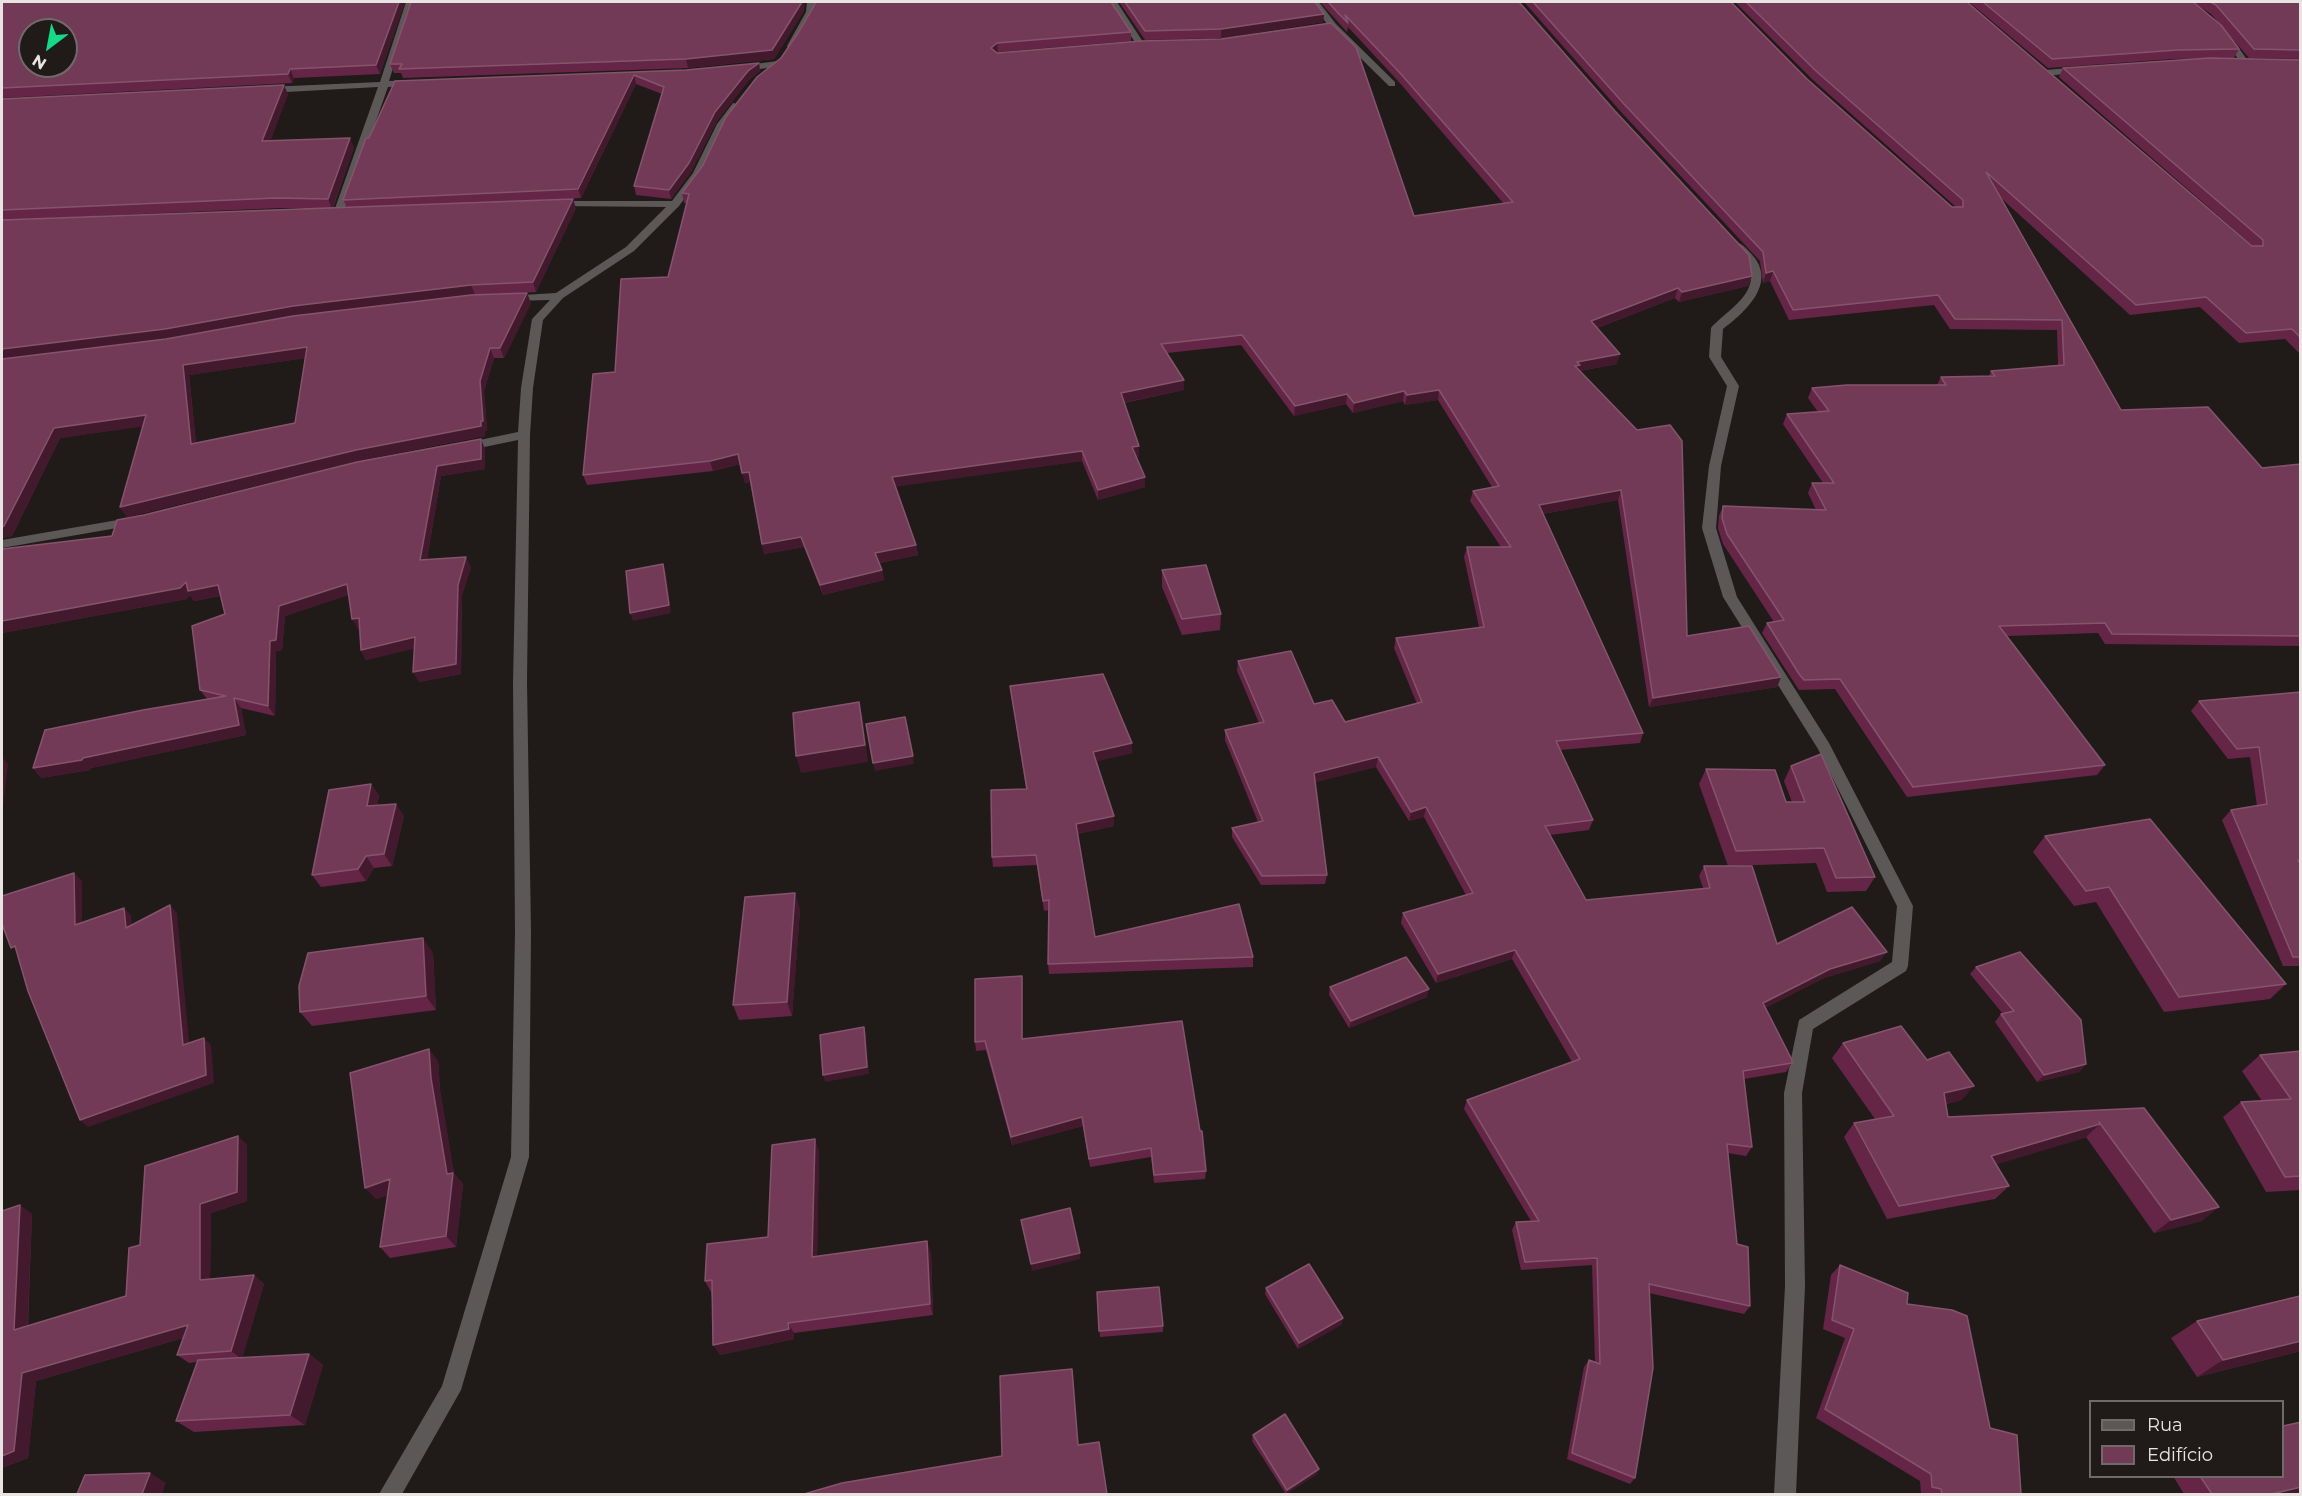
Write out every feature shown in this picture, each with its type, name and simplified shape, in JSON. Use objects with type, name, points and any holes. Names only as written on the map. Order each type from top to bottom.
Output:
[{"type":"street","points":[[349,213],[332,214],[384,84],[410,2]]},
{"type":"street","points":[[390,1494],[451,1390],[520,1157],[523,932],[520,682],[525,435],[527,388],[538,319],[559,296],[630,249],[675,204],[698,173],[722,123],[751,87],[778,64],[796,38],[810,12],[811,2]]},
{"type":"street","points":[[1113,2],[1141,45]]},
{"type":"street","points":[[1315,2],[1333,26],[1392,84]]},
{"type":"street","points":[[1322,28],[1333,26]]},
{"type":"street","points":[[2222,30],[2244,61]]},
{"type":"street","points":[[1129,46],[1152,44]]},
{"type":"street","points":[[2233,61],[2255,61]]},
{"type":"street","points":[[727,70],[778,64]]},
{"type":"street","points":[[2038,66],[2050,76],[2091,69]]},
{"type":"street","points":[[255,90],[419,83]]},
{"type":"street","points":[[546,204],[675,204]]},
{"type":"street","points":[[1729,237],[1753,263],[1756,286],[1742,309],[1717,328],[1715,357],[1733,386],[1715,466],[1709,528],[1730,597],[1824,747],[1905,906],[1900,966],[1805,1025],[1793,1093],[1795,1286],[1785,1494]]},
{"type":"street","points":[[499,298],[559,296]]},
{"type":"street","points":[[457,448],[525,435]]},
{"type":"street","points":[[2,544],[150,519]]},
{"type":"building","points":[[2,2],[399,2],[376,65],[290,69],[288,74],[2,88]]},
{"type":"building","points":[[411,2],[802,2],[772,50],[686,59],[399,69],[402,64],[390,64]]},
{"type":"building","points":[[815,2],[1111,2],[1131,32],[997,43],[991,48],[997,53],[1141,41],[1221,39],[1331,23],[1356,47],[1414,216],[1513,202],[1400,73],[1345,15],[1348,23],[1328,2],[1519,2],[1615,111],[1749,255],[1752,276],[1682,292],[1678,288],[1591,321],[1620,354],[1577,362],[1580,365],[1575,366],[1637,430],[1670,425],[1682,441],[1687,636],[1749,626],[1781,677],[1653,698],[1621,490],[1539,505],[1643,733],[1556,741],[1593,820],[1545,826],[1586,900],[1710,888],[1704,866],[1752,866],[1777,944],[1852,907],[1887,952],[1830,969],[1763,1003],[1792,1063],[1743,1071],[1752,1147],[1727,1144],[1737,1244],[1748,1247],[1750,1306],[1649,1284],[1653,1368],[1635,1478],[1572,1453],[1589,1360],[1600,1364],[1597,1258],[1525,1262],[1516,1222],[1539,1221],[1467,1100],[1580,1059],[1515,950],[1438,974],[1403,913],[1473,893],[1426,807],[1411,812],[1378,757],[1314,773],[1327,875],[1262,876],[1232,828],[1263,821],[1225,730],[1264,722],[1238,661],[1291,651],[1314,704],[1332,700],[1345,722],[1422,702],[1396,638],[1484,627],[1467,547],[1511,547],[1473,491],[1499,486],[1439,390],[1407,395],[1404,391],[1354,403],[1347,394],[1295,406],[1242,335],[1161,344],[1184,380],[1121,393],[1139,446],[1132,447],[1145,477],[1098,490],[1082,451],[892,477],[916,545],[875,553],[882,570],[820,585],[801,537],[762,544],[749,472],[742,473],[738,454],[710,461],[583,475],[593,374],[615,372],[621,279],[668,277],[689,194],[682,193],[703,165],[726,117],[757,77],[781,58]]},
{"type":"building","points":[[1125,2],[1315,2],[1324,14],[1221,29],[1145,31]]},
{"type":"building","points":[[1533,2],[1731,2],[1807,79],[1952,207],[1963,207],[1963,200],[1816,71],[1746,2],[1967,2],[2252,246],[2263,246],[2263,240],[2063,68],[2210,58],[2301,60],[2301,338],[2292,329],[2246,333],[2206,297],[2136,305],[1986,172],[2121,410],[2208,407],[2262,468],[2301,464],[2301,636],[2112,634],[2105,623],[1999,626],[2105,765],[1913,787],[1840,679],[1804,680],[1799,674],[1767,623],[1784,620],[1727,534],[1722,518],[1723,506],[1826,510],[1812,483],[1834,483],[1787,414],[1829,411],[1812,388],[1847,385],[1946,385],[1941,377],[1995,376],[1991,371],[2064,365],[2062,320],[1955,319],[1938,295],[1793,310],[1773,271],[1766,273],[1763,252],[1624,104]]},
{"type":"building","points":[[1983,2],[2193,2],[2221,25],[2239,49],[2178,50],[2052,59]]},
{"type":"building","points":[[2210,2],[2301,2],[2301,50],[2254,49],[2216,5]]},
{"type":"building","points":[[759,63],[748,71],[715,112],[689,163],[669,190],[634,186],[664,87],[634,75],[578,189],[343,200],[366,138],[369,138],[395,81],[686,70]]},
{"type":"building","points":[[284,85],[262,141],[350,138],[328,199],[276,198],[2,210],[2,99]]},
{"type":"building","points":[[573,199],[533,282],[471,285],[293,306],[165,329],[2,349],[2,220]]},
{"type":"building","points":[[527,293],[500,348],[490,348],[480,381],[483,421],[481,421],[481,426],[356,450],[120,507],[146,415],[54,428],[2,527],[2,359],[166,339],[293,316],[471,295]],"holes":[[[307,347],[295,423],[191,444],[183,365]]]},
{"type":"building","points":[[481,439],[481,459],[437,466],[420,560],[466,557],[458,585],[456,664],[413,672],[415,637],[361,650],[359,618],[352,619],[347,584],[279,606],[276,640],[270,641],[268,706],[234,698],[239,725],[82,760],[33,768],[45,730],[226,696],[200,690],[192,626],[225,614],[218,585],[188,591],[186,582],[180,588],[2,621],[2,549],[112,536],[117,520],[357,462]]},
{"type":"building","points":[[663,564],[669,605],[630,613],[626,571]]},
{"type":"building","points":[[1206,565],[1221,614],[1182,619],[1162,570]]},
{"type":"building","points":[[1103,674],[1132,743],[1093,752],[1114,816],[1076,824],[1095,937],[1239,904],[1253,957],[1048,964],[1049,900],[1043,901],[1036,855],[992,857],[991,790],[1027,789],[1010,686]]},
{"type":"building","points":[[2301,692],[2301,860],[2298,860],[2301,866],[2301,957],[2293,957],[2231,810],[2267,804],[2259,747],[2237,749],[2199,701]]},
{"type":"building","points":[[859,702],[865,745],[796,756],[793,713]]},
{"type":"building","points":[[905,717],[913,756],[873,763],[866,724]]},
{"type":"building","points":[[1821,754],[1875,877],[1836,878],[1824,848],[1736,851],[1706,769],[1775,770],[1786,802],[1805,802],[1791,766]]},
{"type":"building","points":[[371,784],[367,806],[396,804],[384,854],[366,856],[358,869],[312,875],[329,790]]},
{"type":"building","points":[[2150,819],[2286,984],[2179,997],[2109,887],[2086,891],[2045,836]]},
{"type":"building","points":[[74,873],[75,925],[124,908],[126,928],[170,905],[183,1045],[204,1038],[206,1075],[80,1120],[28,991],[15,946],[11,948],[2,924],[2,896]]},
{"type":"building","points":[[795,893],[787,1002],[733,1005],[745,897]]},
{"type":"building","points":[[423,938],[426,996],[300,1012],[299,986],[308,953]]},
{"type":"building","points":[[2020,952],[2081,1020],[2086,1064],[2044,1075],[2001,1014],[2014,1011],[1976,967]]},
{"type":"building","points":[[1406,957],[1429,989],[1351,1021],[1330,987]]},
{"type":"building","points":[[1022,976],[1022,1039],[1182,1021],[1200,1131],[1202,1131],[1206,1171],[1154,1175],[1151,1148],[1089,1159],[1082,1117],[1011,1137],[985,1041],[975,1042],[975,979]]},
{"type":"building","points":[[1901,1026],[1927,1060],[1949,1052],[1974,1086],[1944,1093],[1948,1117],[2144,1108],[2219,1207],[2171,1220],[2099,1122],[2100,1124],[1991,1156],[2009,1186],[1899,1206],[1854,1123],[1894,1116],[1843,1043]]},
{"type":"building","points":[[864,1027],[867,1067],[823,1075],[820,1035]]},
{"type":"building","points":[[429,1049],[431,1078],[447,1174],[453,1173],[446,1236],[380,1247],[390,1179],[365,1188],[350,1073]]},
{"type":"building","points":[[2301,1051],[2301,1176],[2285,1177],[2241,1102],[2291,1099],[2260,1055]]},
{"type":"building","points":[[238,1136],[237,1192],[200,1204],[200,1280],[254,1275],[231,1351],[177,1355],[188,1325],[22,1373],[14,1451],[2,1456],[2,1211],[20,1205],[14,1330],[126,1296],[129,1248],[140,1245],[145,1166]]},
{"type":"building","points":[[815,1139],[812,1257],[927,1241],[930,1304],[788,1323],[789,1329],[713,1345],[712,1280],[705,1281],[707,1244],[768,1237],[772,1145]]},
{"type":"building","points":[[1070,1208],[1080,1253],[1031,1264],[1021,1220]]},
{"type":"building","points":[[1309,1264],[1343,1318],[1299,1343],[1266,1288]]},
{"type":"building","points":[[1840,1265],[1908,1293],[1907,1304],[1952,1310],[1967,1316],[1990,1428],[2017,1435],[2021,1494],[1942,1494],[1941,1489],[1932,1487],[1931,1474],[1825,1409],[1854,1329],[1832,1320]]},
{"type":"building","points":[[1159,1287],[1163,1326],[1099,1331],[1097,1292]]},
{"type":"building","points":[[2300,1296],[2301,1341],[2223,1360],[2197,1321]]},
{"type":"building","points":[[309,1354],[290,1415],[176,1421],[198,1360]]},
{"type":"building","points":[[1072,1369],[1078,1445],[1099,1442],[1107,1494],[804,1494],[842,1483],[1002,1456],[1000,1376]]},
{"type":"building","points":[[1285,1414],[1319,1469],[1287,1490],[1253,1435]]},
{"type":"building","points":[[2301,1422],[2301,1487],[2272,1494],[2212,1494],[2201,1478],[2284,1478],[2284,1426]]},
{"type":"building","points":[[150,1473],[142,1494],[77,1494],[85,1475]]}]
